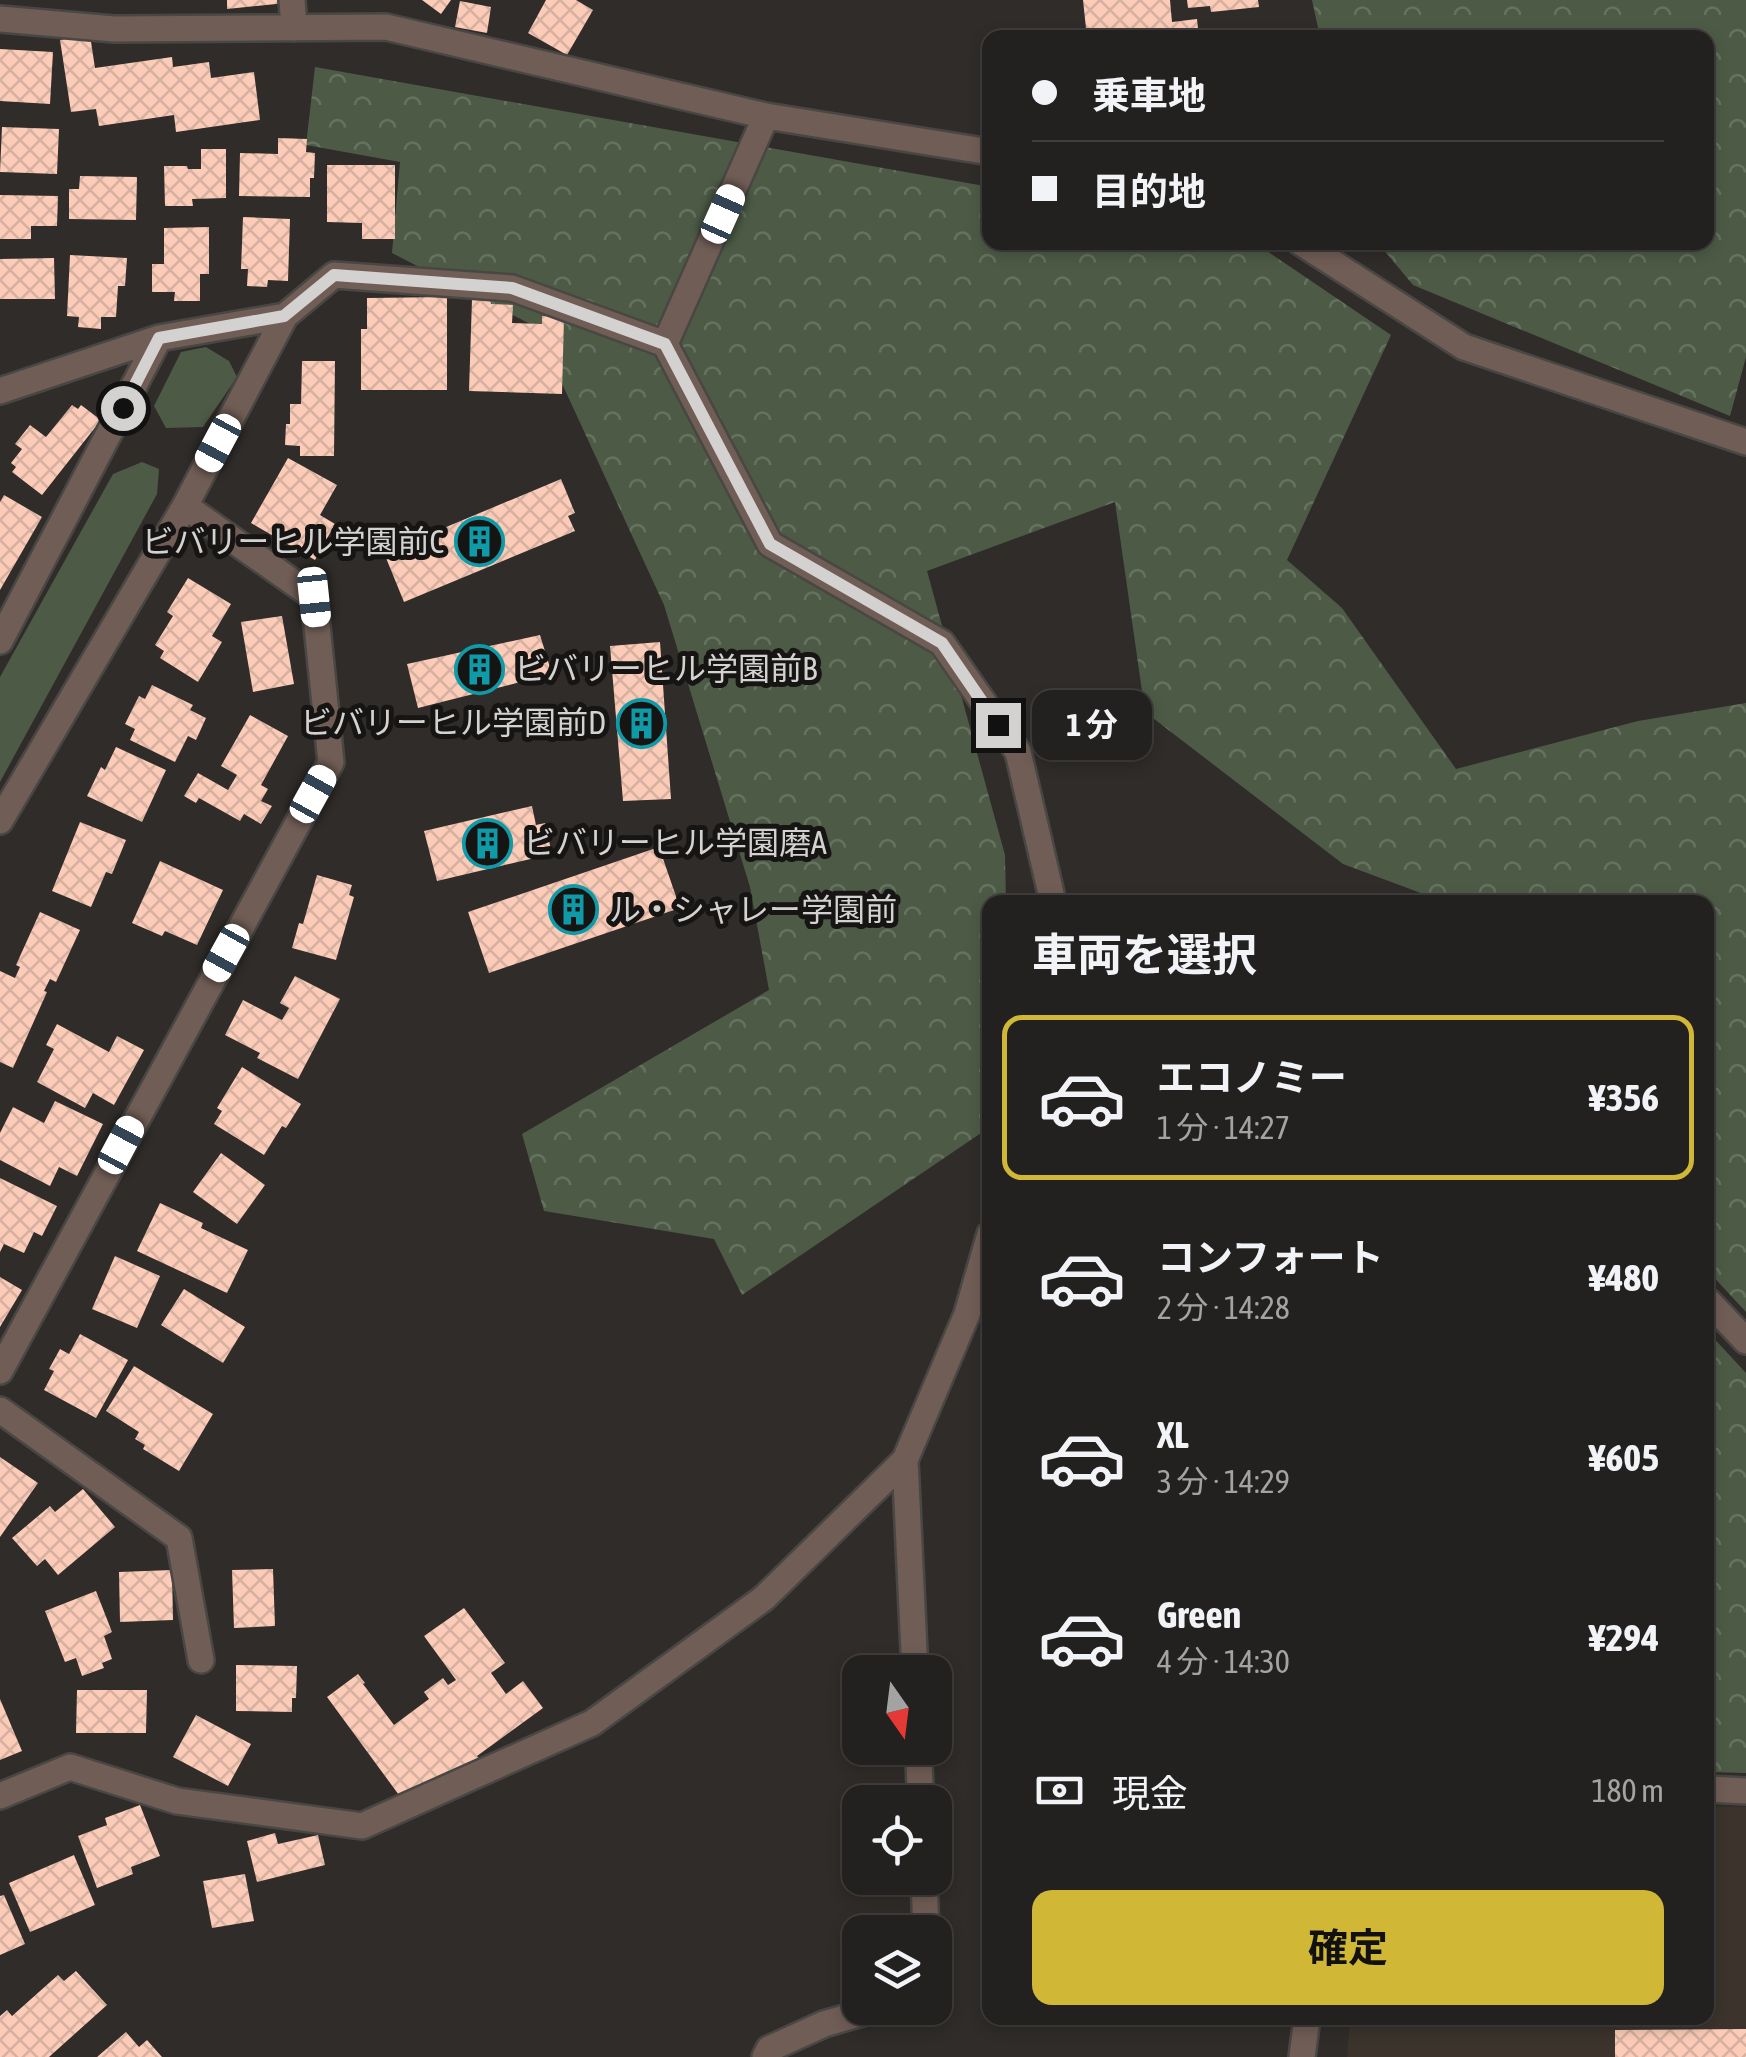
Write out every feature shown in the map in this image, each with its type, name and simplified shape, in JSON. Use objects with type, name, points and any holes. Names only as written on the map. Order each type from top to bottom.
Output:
[{"type":"street","points":[[292,0],[294,28]]},
{"type":"street","points":[[0,19],[114,30],[386,28],[766,116],[982,151]]},
{"type":"street","points":[[665,344],[766,116]]},
{"type":"street","points":[[1312,250],[1464,347],[1746,442]]},
{"type":"street","points":[[0,820],[185,506],[284,316],[334,275],[393,279],[512,288],[665,344],[770,544],[942,643],[1018,752],[1052,895]]},
{"type":"street","points":[[0,391],[159,338],[284,316]]},
{"type":"street","points":[[0,641],[159,338]]},
{"type":"street","points":[[0,1371],[331,762],[314,597],[185,506]]},
{"type":"street","points":[[0,1796],[70,1767],[177,1801],[362,1826],[592,1723],[764,1598],[905,1460],[967,1314],[982,1262]]},
{"type":"street","points":[[1714,1307],[1746,1341]]},
{"type":"street","points":[[0,1410],[179,1538],[201,1660]]},
{"type":"street","points":[[905,1460],[914,1655]]},
{"type":"street","points":[[1714,1789],[1746,1791]]},
{"type":"street","points":[[766,2057],[769,2050],[842,2019]]},
{"type":"street","points":[[1302,2057],[1305,2025]]},
{"type":"shaded area","points":[[1714,1806],[1746,1807],[1746,2057],[1347,2057],[1349,2025],[1714,2025]]},
{"type":"green space","points":[[1312,0],[1746,0],[1746,357],[1730,416],[1413,285],[1384,250],[1714,250],[1714,30],[1318,30]]},
{"type":"green space","points":[[315,67],[982,186],[982,250],[1265,250],[1391,335],[1287,560],[1342,608],[1456,769],[1638,721],[1746,703],[1746,1312],[1714,1277],[1714,895],[1426,895],[1343,864],[1145,712],[1115,502],[927,571],[1005,855],[1006,895],[982,895],[982,1132],[742,1295],[714,1239],[544,1211],[522,1134],[769,990],[750,887],[664,605],[536,327],[392,253],[400,162],[306,145]]},
{"type":"green space","points":[[206,347],[229,361],[237,377],[203,427],[166,428],[154,406],[181,352]]},
{"type":"green space","points":[[142,462],[159,469],[157,494],[0,782],[0,677],[113,474]]},
{"type":"green space","points":[[1714,1338],[1746,1373],[1746,1773],[1714,1772]]},
{"type":"building","points":[[227,0],[285,0],[286,3],[227,9]]},
{"type":"building","points":[[422,0],[451,0],[441,14]]},
{"type":"building","points":[[546,0],[576,0],[593,10],[567,55],[528,33]]},
{"type":"building","points":[[1083,0],[1170,0],[1172,22],[1197,19],[1198,30],[1086,30]]},
{"type":"building","points":[[1187,0],[1258,0],[1259,7],[1211,12],[1210,6],[1188,8]]},
{"type":"building","points":[[460,1],[491,7],[487,33],[455,27]]},
{"type":"building","points":[[90,35],[95,68],[172,57],[173,67],[209,62],[211,78],[254,72],[260,120],[176,132],[174,115],[99,126],[96,109],[71,112],[60,40]]},
{"type":"building","points":[[0,49],[53,52],[50,104],[0,101]]},
{"type":"building","points":[[2,127],[59,129],[57,174],[0,172]]},
{"type":"building","points":[[278,138],[307,139],[306,152],[315,153],[310,197],[239,196],[240,153],[278,154]]},
{"type":"building","points":[[201,149],[226,149],[226,198],[192,199],[193,206],[165,206],[164,166],[201,169]]},
{"type":"building","points":[[327,165],[395,165],[395,239],[362,239],[362,223],[327,222]]},
{"type":"building","points":[[80,176],[137,177],[136,220],[69,219],[69,189],[79,189]]},
{"type":"building","points":[[0,195],[58,196],[57,226],[31,226],[31,239],[0,239]]},
{"type":"building","points":[[243,217],[290,219],[288,281],[268,280],[267,287],[247,286],[248,269],[241,269]]},
{"type":"building","points":[[209,227],[209,274],[200,274],[200,301],[174,301],[175,292],[152,292],[152,264],[164,264],[164,228]]},
{"type":"building","points":[[70,255],[127,258],[125,286],[118,286],[116,317],[101,317],[101,329],[78,327],[79,317],[67,316]]},
{"type":"building","points":[[54,258],[55,299],[0,299],[0,259]]},
{"type":"building","points":[[447,297],[447,390],[361,390],[361,329],[367,329],[367,298]]},
{"type":"building","points":[[472,299],[513,305],[512,323],[542,324],[542,316],[564,317],[562,394],[469,391]]},
{"type":"building","points":[[302,361],[335,361],[334,456],[300,456],[300,446],[285,445],[290,404],[301,404]]},
{"type":"building","points":[[72,405],[78,409],[81,405],[101,420],[42,495],[12,472],[16,467],[11,463],[22,449],[15,444],[30,425],[46,437]]},
{"type":"building","points":[[288,458],[337,485],[320,515],[335,524],[315,560],[251,523]]},
{"type":"building","name":"ビバリーヒル学園前C","points":[[561,479],[575,513],[568,516],[575,531],[404,602],[384,553]]},
{"type":"building","points":[[4,495],[42,517],[0,590],[0,502]]},
{"type":"building","points":[[188,578],[231,604],[212,636],[222,642],[198,682],[160,658],[164,651],[155,645],[173,616],[167,612]]},
{"type":"building","points":[[282,616],[294,684],[253,692],[241,622]]},
{"type":"building","name":"ビバリーヒル学園前B","points":[[540,635],[552,674],[418,708],[407,664]]},
{"type":"building","name":"ビバリーヒル学園前D","points":[[660,642],[671,799],[623,801],[610,646]]},
{"type":"building","points":[[152,685],[193,705],[190,710],[206,718],[196,740],[188,736],[175,762],[130,740],[135,729],[125,724],[139,696],[145,699]]},
{"type":"building","points":[[250,715],[288,736],[261,785],[268,789],[261,801],[272,806],[261,824],[244,814],[240,821],[199,798],[196,803],[184,796],[198,773],[228,790],[237,775],[221,766]]},
{"type":"building","points":[[116,747],[166,770],[142,822],[87,796]]},
{"type":"building","name":"ビバリーヒル学園磨A","points":[[532,806],[536,825],[545,823],[552,854],[437,881],[424,831]]},
{"type":"building","points":[[80,822],[126,840],[112,874],[106,872],[91,907],[52,891]]},
{"type":"building","name":"ル・シャレー学園前","points":[[659,847],[680,908],[489,973],[468,912]]},
{"type":"building","points":[[160,861],[223,890],[197,945],[165,931],[162,936],[132,923]]},
{"type":"building","points":[[317,875],[352,885],[349,895],[354,897],[336,960],[292,948]]},
{"type":"building","points":[[40,912],[80,930],[56,982],[50,979],[44,991],[47,992],[13,1068],[0,1062],[0,971],[15,978],[20,967],[16,965]]},
{"type":"building","points":[[295,976],[340,999],[298,1079],[257,1058],[260,1053],[225,1035],[243,1000],[282,1020],[289,1008],[280,1003]]},
{"type":"building","points":[[57,1024],[109,1052],[117,1036],[144,1050],[114,1105],[93,1093],[85,1108],[37,1082],[54,1049],[46,1045]]},
{"type":"building","points":[[242,1067],[301,1104],[264,1155],[214,1124],[222,1111],[217,1108]]},
{"type":"building","points":[[55,1101],[103,1124],[77,1176],[59,1167],[50,1186],[0,1160],[0,1133],[13,1107],[44,1123]]},
{"type":"building","points":[[221,1153],[265,1185],[237,1224],[193,1192]]},
{"type":"building","points":[[0,1178],[57,1206],[42,1236],[34,1232],[24,1253],[4,1244],[0,1252]]},
{"type":"building","points":[[160,1203],[248,1250],[227,1293],[137,1251]]},
{"type":"building","points":[[115,1256],[160,1276],[137,1328],[92,1309]]},
{"type":"building","points":[[0,1277],[22,1290],[0,1327]]},
{"type":"building","points":[[184,1289],[245,1327],[223,1363],[161,1325]]},
{"type":"building","points":[[80,1334],[128,1360],[96,1418],[44,1390],[60,1349],[69,1354]]},
{"type":"building","points":[[134,1366],[213,1414],[179,1471],[143,1449],[145,1445],[135,1439],[139,1432],[106,1411]]},
{"type":"building","points":[[0,1457],[38,1483],[0,1537]]},
{"type":"building","points":[[83,1489],[115,1527],[58,1575],[45,1559],[37,1566],[12,1538],[50,1506],[55,1512]]},
{"type":"building","points":[[273,1569],[275,1626],[234,1628],[232,1570]]},
{"type":"building","points":[[172,1570],[173,1620],[120,1622],[119,1572]]},
{"type":"building","points":[[96,1591],[112,1632],[104,1636],[112,1659],[102,1663],[104,1668],[82,1676],[76,1658],[65,1662],[45,1611]]},
{"type":"building","points":[[464,1608],[505,1663],[491,1673],[506,1694],[523,1681],[543,1708],[477,1756],[481,1761],[460,1776],[456,1770],[407,1806],[327,1697],[358,1674],[394,1725],[429,1699],[424,1692],[443,1678],[448,1685],[456,1680],[424,1636]]},
{"type":"building","points":[[236,1665],[297,1666],[292,1712],[236,1711]]},
{"type":"building","points":[[77,1690],[147,1690],[146,1733],[76,1733]]},
{"type":"building","points":[[0,1699],[22,1751],[0,1760]]},
{"type":"building","points":[[196,1715],[251,1744],[228,1786],[173,1757]]},
{"type":"building","points":[[140,1805],[160,1856],[131,1867],[133,1874],[97,1888],[78,1836],[107,1825],[105,1818]]},
{"type":"building","points":[[275,1833],[278,1844],[318,1835],[325,1865],[257,1882],[247,1841]]},
{"type":"building","points":[[74,1855],[95,1905],[30,1932],[9,1883]]},
{"type":"building","points":[[245,1874],[254,1921],[212,1928],[203,1881]]},
{"type":"building","points":[[4,1895],[25,1944],[0,1955],[0,1896]]},
{"type":"building","points":[[76,1971],[107,2005],[49,2057],[0,2057],[0,2016],[7,2010],[12,2016],[58,1975],[64,1981]]},
{"type":"building","points":[[1746,2029],[1746,2057],[1615,2057],[1615,2030]]},
{"type":"building","points":[[126,2032],[139,2047],[147,2040],[162,2057],[97,2057]]},
{"type":"place","name":"ビバリーヒル学園前C","points":[[479,542]]},
{"type":"place","name":"ビバリーヒル学園前B","points":[[479,669]]},
{"type":"place","name":"ビバリーヒル学園前D","points":[[641,723]]},
{"type":"place","name":"ビバリーヒル学園磨A","points":[[488,843]]},
{"type":"place","name":"ル・シャレー学園前","points":[[574,910]]},
{"type":"route","points":[[123,408],[159,338],[284,316],[334,275],[512,288],[665,344],[770,544],[942,643],[998,725]]}]
